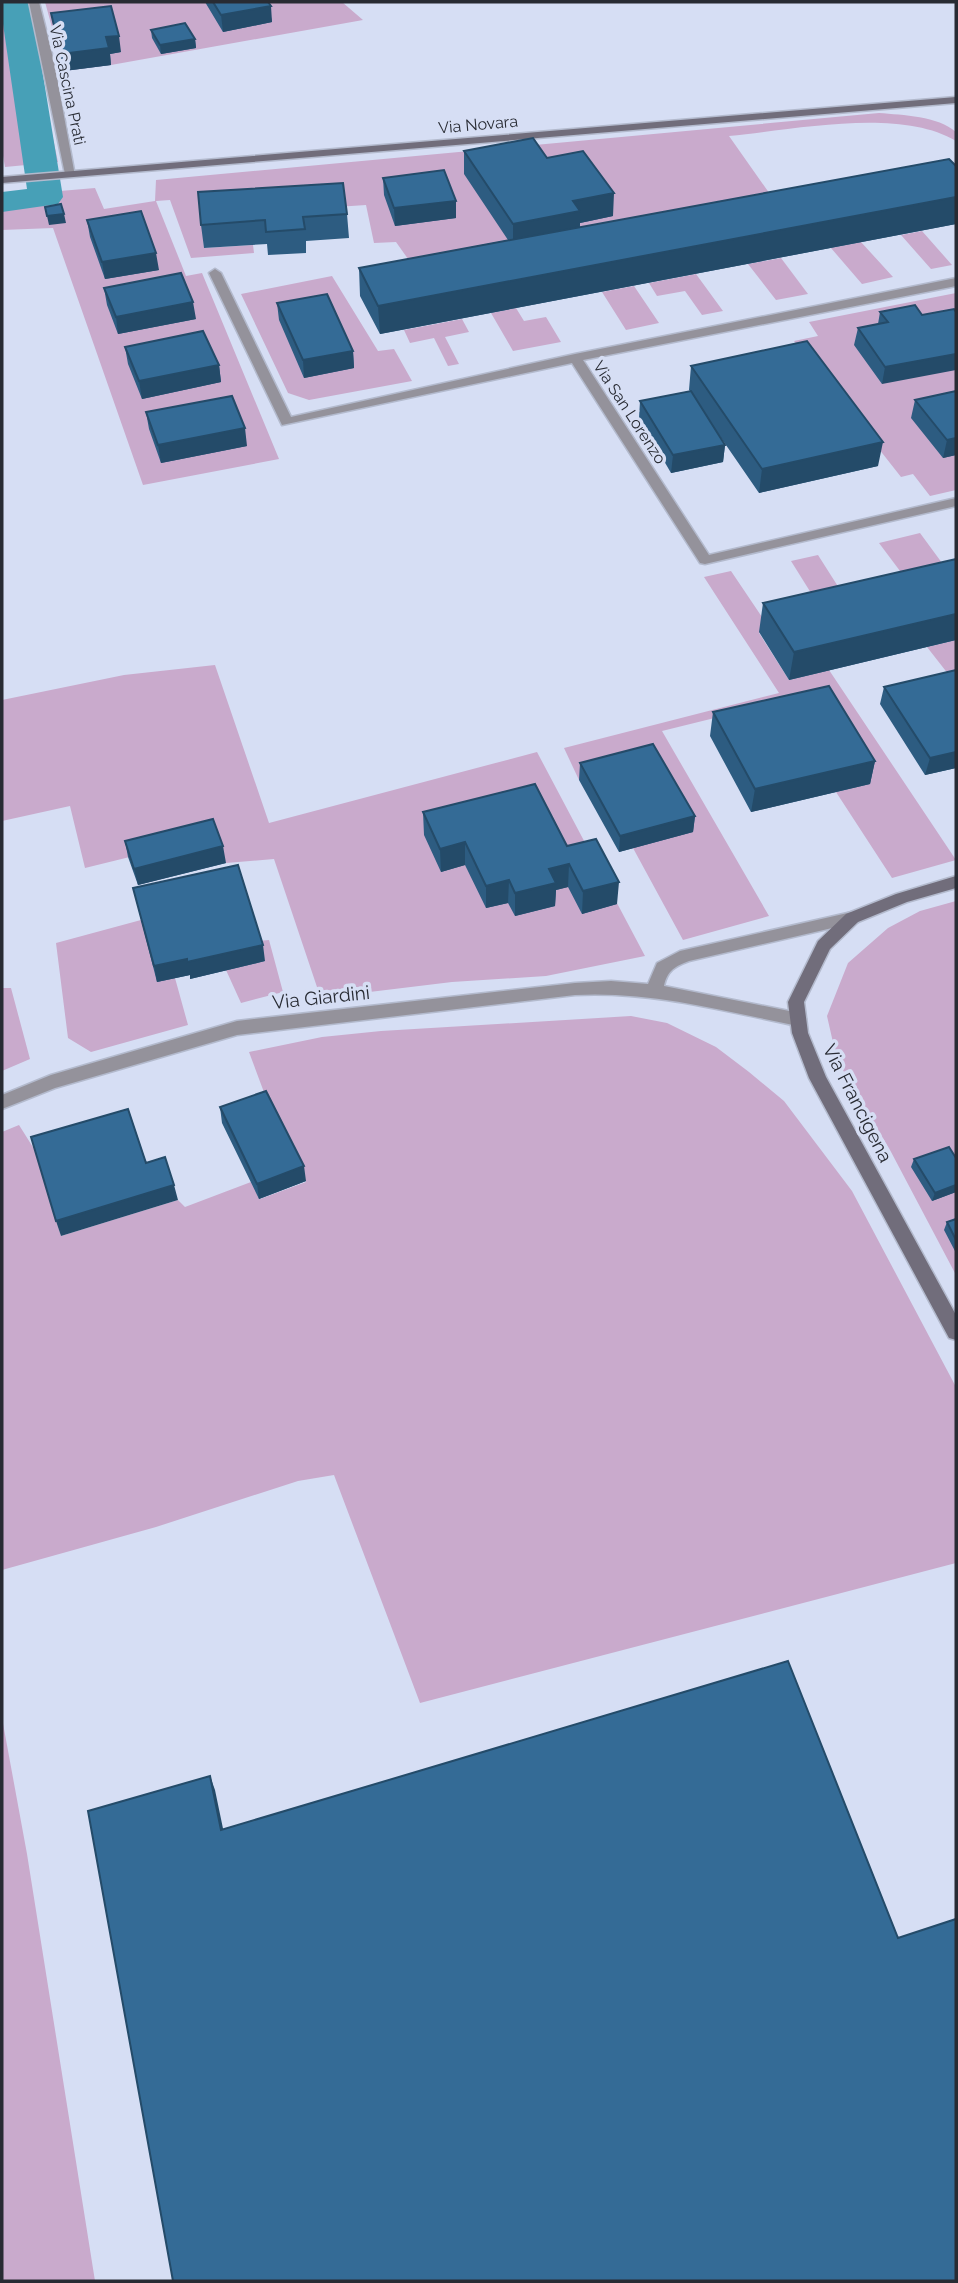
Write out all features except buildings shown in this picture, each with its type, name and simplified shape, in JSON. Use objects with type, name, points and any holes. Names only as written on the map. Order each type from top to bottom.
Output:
[{"type":"main road","name":"Via Novara","points":[[2,180],[956,101]]},
{"type":"main road","name":"Via Francigena","points":[[956,882],[902,898],[852,918],[824,945],[796,1002],[800,1033],[818,1078],[956,1332]]},
{"type":"street","name":"Via Cascina Prati","points":[[34,2],[71,174]]},
{"type":"street","points":[[215,273],[287,422],[575,358]]},
{"type":"street","name":"Via San Lorenzo","points":[[956,282],[575,358],[705,560],[956,502]]},
{"type":"street","points":[[655,991],[657,973],[667,962],[686,955],[852,918]]},
{"type":"street","name":"Via Giardini","points":[[2,1102],[51,1082],[237,1028],[575,989],[611,987],[655,991],[798,1019]]},
{"type":"shaded area","points":[[2,2],[24,2],[58,162],[5,167],[2,150]]},
{"type":"shaded area","points":[[45,2],[342,2],[363,20],[64,71]]},
{"type":"shaded area","points":[[879,113],[920,117],[940,123],[956,132],[956,141],[933,131],[906,125],[876,123],[814,126],[729,136],[779,207],[418,273],[396,242],[374,243],[366,205],[202,216],[204,248],[253,245],[254,253],[191,258],[170,200],[156,201],[186,276],[202,273],[279,459],[143,485],[53,228],[2,230],[2,196],[95,188],[104,209],[155,201],[156,180]]},
{"type":"shaded area","points":[[922,231],[952,265],[931,269],[901,235]]},
{"type":"shaded area","points":[[861,242],[893,277],[862,284],[831,248]]},
{"type":"shaded area","points":[[781,258],[808,294],[776,300],[748,264]]},
{"type":"shaded area","points":[[696,274],[723,311],[702,315],[685,291],[657,296],[649,283]]},
{"type":"shaded area","points":[[332,276],[378,351],[394,349],[412,381],[309,400],[288,393],[241,294]]},
{"type":"shaded area","points":[[634,286],[659,323],[626,330],[602,292]]},
{"type":"shaded area","points":[[956,293],[956,490],[930,496],[913,474],[901,477],[794,341],[818,336],[809,322]]},
{"type":"shaded area","points":[[516,308],[524,321],[546,317],[561,342],[513,351],[491,313]]},
{"type":"shaded area","points":[[462,319],[469,332],[445,337],[459,364],[448,366],[434,338],[410,343],[404,330]]},
{"type":"shaded area","points":[[920,533],[956,582],[918,595],[879,543]]},
{"type":"shaded area","points":[[818,555],[853,610],[826,617],[791,561]]},
{"type":"shaded area","points":[[731,571],[770,629],[759,633],[789,680],[829,670],[956,860],[892,878],[836,792],[869,784],[759,707],[662,731],[769,916],[683,940],[633,848],[651,761],[579,780],[564,748],[779,693],[704,577]]},
{"type":"shaded area","points":[[956,640],[956,684],[927,647]]},
{"type":"shaded area","points":[[215,665],[269,823],[537,752],[645,956],[546,976],[452,982],[353,994],[318,990],[274,859],[226,863],[215,836],[85,868],[70,806],[2,821],[2,700],[124,675]]},
{"type":"shaded area","points":[[956,901],[956,1275],[890,1150],[837,1060],[827,1016],[848,963],[888,928],[920,911]]},
{"type":"shaded area","points":[[141,920],[175,978],[188,1025],[91,1052],[68,1038],[56,943]]},
{"type":"shaded area","points":[[269,940],[283,992],[241,1003],[226,970],[265,961],[258,941]]},
{"type":"shaded area","points":[[2,988],[11,988],[30,1059],[2,1071]]},
{"type":"shaded area","points":[[631,1016],[667,1023],[716,1047],[749,1072],[784,1101],[852,1191],[956,1387],[956,1563],[420,1703],[334,1475],[298,1481],[156,1527],[2,1570],[2,1132],[19,1125],[36,1152],[61,1236],[178,1200],[185,1207],[251,1182],[260,1199],[306,1182],[268,1103],[249,1052],[322,1037],[381,1031]]},
{"type":"shaded area","points":[[2,1718],[27,1854],[95,2281],[2,2281]]},
{"type":"waterway","points":[[2,202],[46,197],[15,2]]}]
